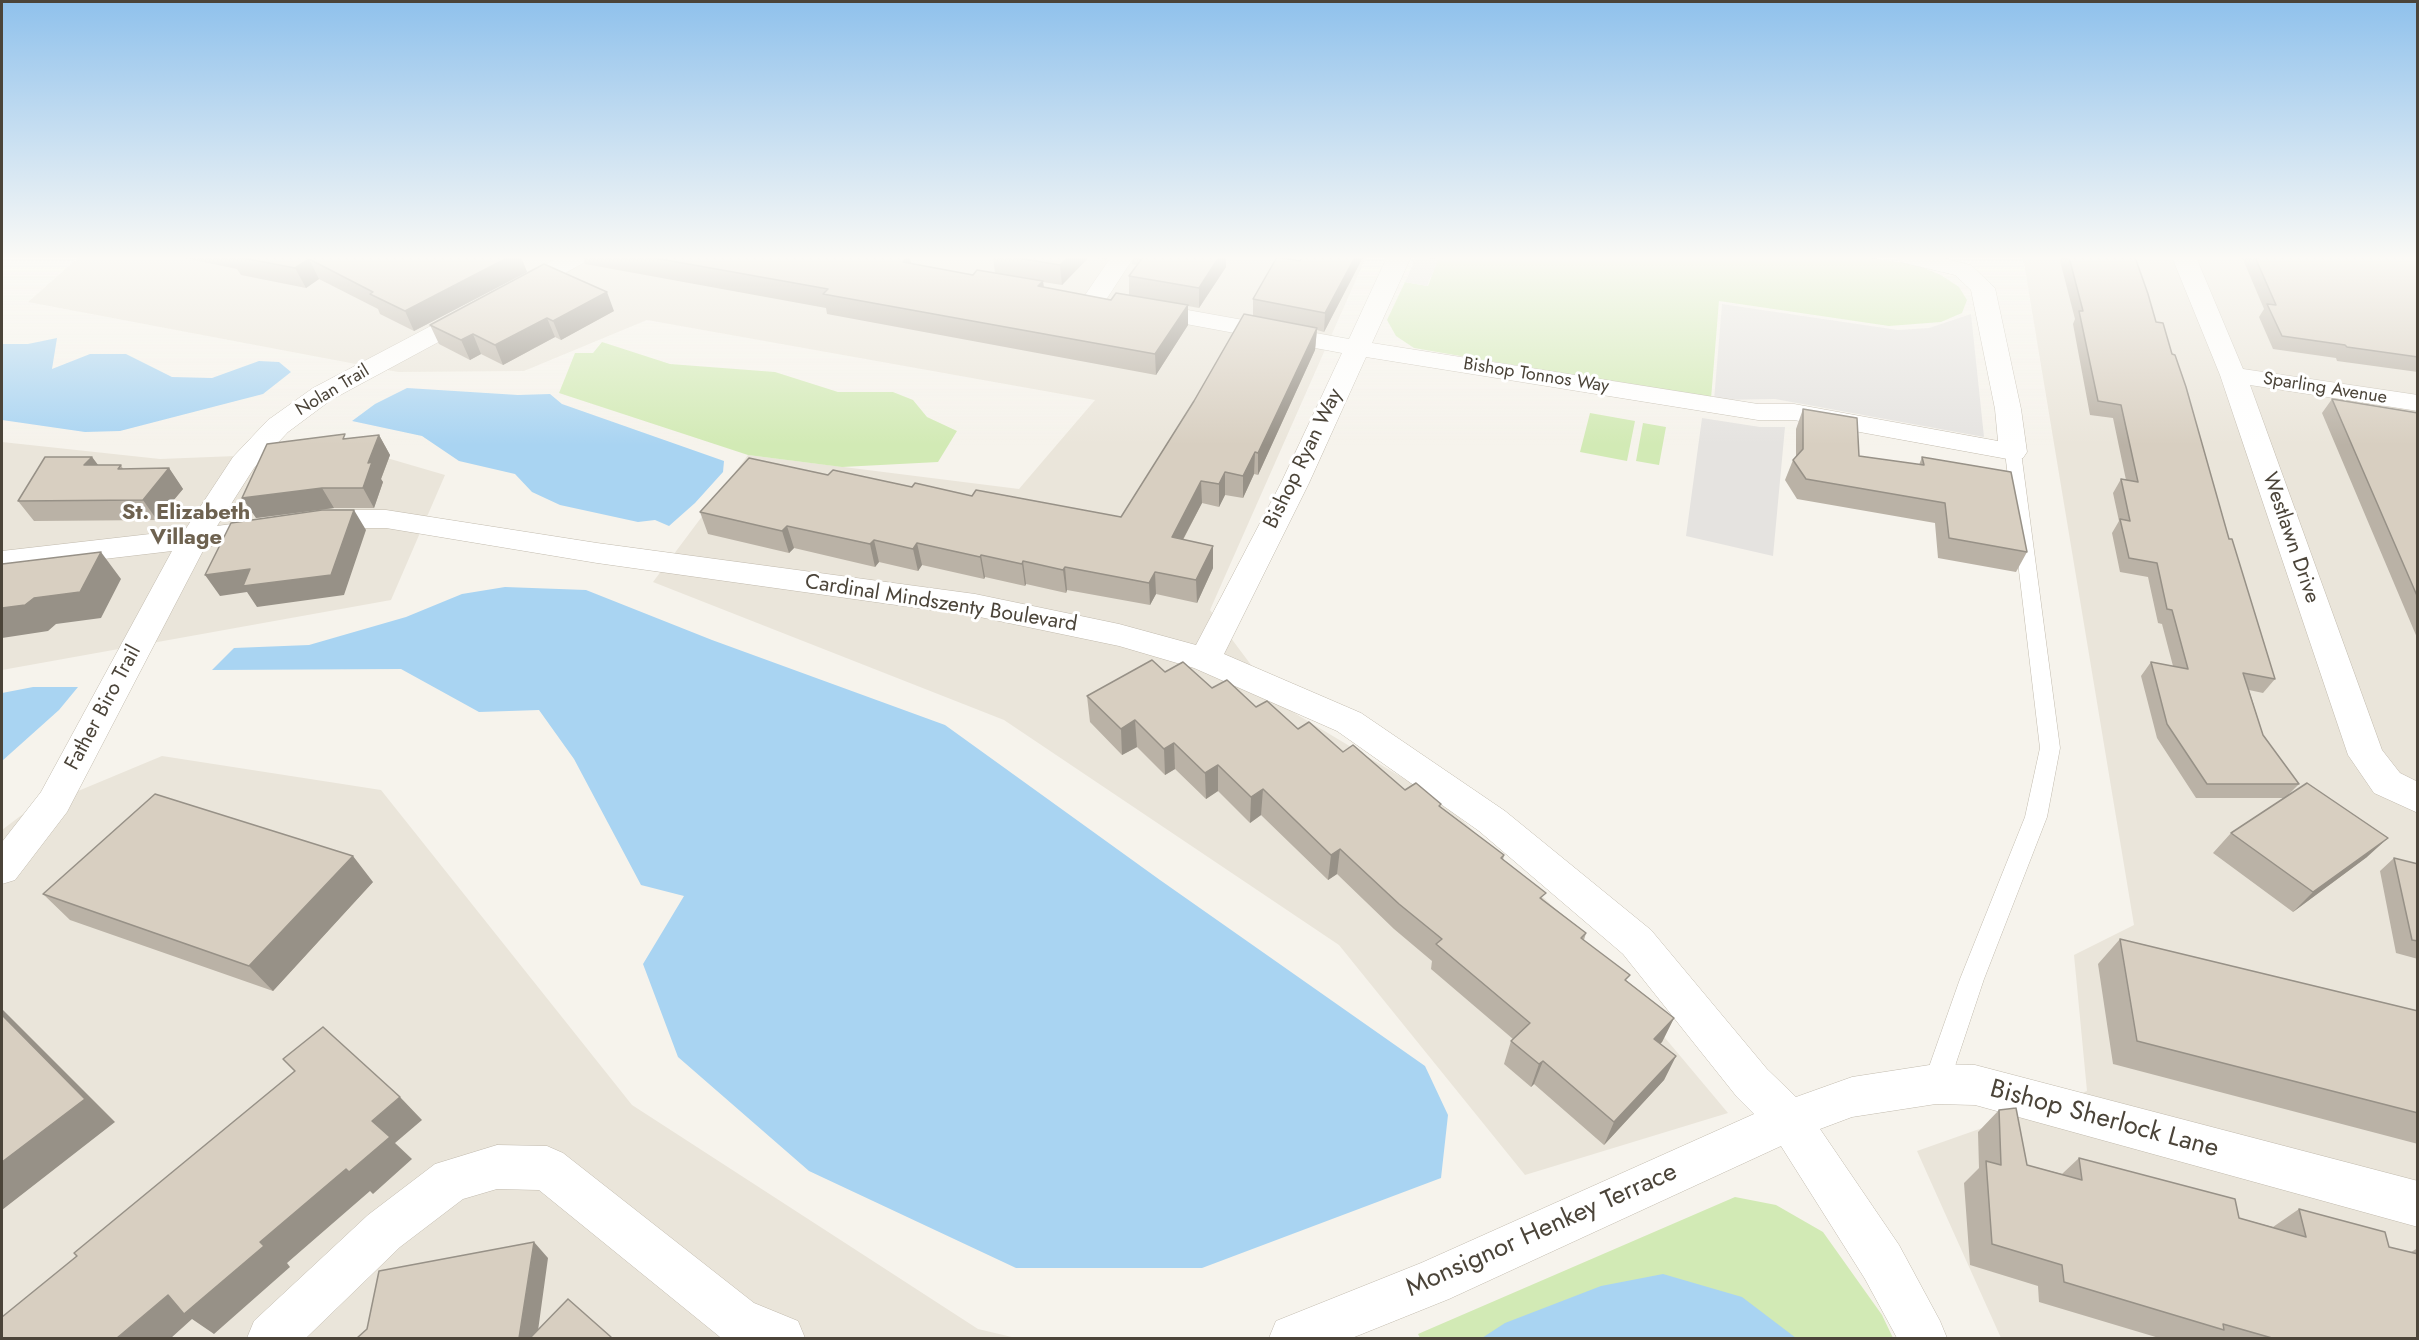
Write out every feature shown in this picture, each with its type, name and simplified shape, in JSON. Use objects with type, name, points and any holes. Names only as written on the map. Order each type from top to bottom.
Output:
[{"type":"street","name":"Nolan Trail","points":[[195,539],[243,463],[278,426],[322,394],[461,320]]},
{"type":"street","name":"Bishop Tonnos Way","points":[[1207,320],[1357,348],[1758,411],[1794,411],[2013,453]]},
{"type":"street","name":"Bishop Ryan Way","points":[[1205,659],[1295,483],[1370,320]]},
{"type":"street","points":[[1990,320],[2008,409],[2013,453]]},
{"type":"street","name":"Westlawn Drive","points":[[2210,320],[2233,375],[2366,755],[2387,783],[2418,799]]},
{"type":"street","name":"Sparling Avenue","points":[[2233,375],[2418,403]]},
{"type":"street","name":"Cardinal Mindszenty Boulevard","points":[[2,561],[195,539],[334,519],[386,519],[597,553],[975,605],[1097,630],[1205,659],[1349,722],[1492,821],[1637,942],[1752,1083],[1789,1120],[1882,1262],[1923,1338]]},
{"type":"street","name":"Father Biro Trail","points":[[2,869],[54,802],[195,539]]},
{"type":"street","name":"Bishop Sherlock Lane","points":[[1789,1120],[1852,1097],[1936,1084],[1975,1085],[2418,1204]]},
{"type":"street","name":"Monsignor Henkey Terrace","points":[[1293,1338],[1432,1282],[1789,1120]]},
{"type":"street","points":[[270,1338],[384,1231],[451,1180],[497,1167],[547,1168],[737,1320],[781,1338]]},
{"type":"lane","points":[[1936,1084],[1972,979],[2036,818],[2050,748],[2013,453]]},
{"type":"shaded area","points":[[121,320],[1338,320],[1210,610],[1281,705],[1443,802],[1562,915],[1728,1113],[1525,1175],[1339,945],[1004,720],[653,582],[748,455],[1019,489],[1095,400],[647,320],[524,371],[398,372]]},
{"type":"shaded area","points":[[1721,320],[1827,320],[1898,330],[1929,328],[1954,320],[1972,320],[1984,437],[1775,399],[1714,400]]},
{"type":"shaded area","points":[[2033,320],[2417,320],[2417,1338],[2001,1338],[1917,1151],[2087,1091],[2074,955],[2134,925]]},
{"type":"shaded area","points":[[1702,418],[1760,427],[1785,427],[1773,556],[1686,536]]},
{"type":"shaded area","points":[[2,442],[160,459],[363,451],[445,475],[391,600],[2,670]]},
{"type":"shaded area","points":[[162,756],[381,790],[632,1105],[978,1329],[1016,1338],[2,1338],[2,830],[23,814]]},
{"type":"green space","points":[[1387,320],[1717,320],[1711,399],[1414,348],[1396,336]]},
{"type":"green space","points":[[1845,320],[1947,320],[1941,322],[1889,326]]},
{"type":"green space","points":[[602,342],[670,364],[775,372],[838,392],[893,392],[913,400],[927,417],[957,431],[938,462],[842,467],[748,455],[559,393],[575,353],[593,353]]},
{"type":"green space","points":[[1590,413],[1635,421],[1627,461],[1580,452]]},
{"type":"green space","points":[[1643,423],[1666,427],[1659,465],[1636,461]]},
{"type":"green space","points":[[1735,1197],[1776,1205],[1823,1232],[1882,1315],[1893,1338],[1420,1338],[1418,1334]]},
{"type":"water","points":[[57,338],[52,369],[90,354],[126,354],[172,377],[212,378],[259,361],[279,362],[291,372],[263,394],[120,431],[85,432],[2,420],[2,344],[28,344]]},
{"type":"water","points":[[407,388],[518,395],[550,394],[562,404],[724,461],[723,472],[695,503],[669,526],[655,520],[638,522],[560,505],[532,492],[515,474],[459,461],[422,436],[352,421],[375,404]]},
{"type":"water","points":[[505,587],[586,590],[712,640],[945,725],[1160,880],[1425,1066],[1448,1115],[1441,1178],[1202,1268],[1016,1268],[809,1171],[678,1057],[643,964],[684,896],[641,885],[574,759],[539,710],[479,712],[401,669],[212,670],[234,648],[309,645],[406,617],[462,594]]},
{"type":"water","points":[[33,687],[78,687],[59,710],[2,761],[2,693]]},
{"type":"water","points":[[1663,1274],[1742,1297],[1796,1338],[1482,1338],[1505,1323],[1601,1286]]},
{"type":"building","points":[[440,320],[544,320],[495,345],[473,334],[461,340],[430,325]]},
{"type":"building","points":[[964,320],[1178,320],[1155,354]]},
{"type":"building","points":[[1241,320],[1273,320],[1317,328],[1258,453],[1255,452],[1243,476],[1225,472],[1219,484],[1201,481],[1172,537],[1213,546],[1196,580],[1155,572],[1149,583],[1065,567],[1063,570],[1023,561],[1022,564],[981,555],[980,557],[917,543],[913,549],[874,540],[870,544],[787,526],[782,531],[700,512],[749,458],[828,475],[833,470],[912,487],[915,483],[972,496],[976,490],[1121,517],[1194,401]]},
{"type":"building","points":[[2081,320],[2155,320],[2156,322],[2163,323],[2172,354],[2175,355],[2186,387],[2229,539],[2232,539],[2275,679],[2243,673],[2263,735],[2299,784],[2207,784],[2167,724],[2151,662],[2188,669],[2172,610],[2167,609],[2157,563],[2129,558],[2120,519],[2130,521],[2121,479],[2138,482],[2121,405],[2098,401]]},
{"type":"building","points":[[2274,320],[2418,320],[2418,357],[2347,347],[2282,336]]},
{"type":"building","points":[[2332,399],[2418,413],[2418,598]]},
{"type":"building","points":[[1803,409],[1857,418],[1859,456],[1924,465],[1922,457],[2011,472],[2027,552],[1949,538],[1945,503],[1806,479],[1793,460],[1803,449]]},
{"type":"building","points":[[345,434],[343,439],[379,435],[368,463],[372,462],[363,488],[322,488],[242,498],[267,444]]},
{"type":"building","points":[[45,457],[92,457],[84,465],[121,465],[118,469],[169,468],[143,500],[18,501]]},
{"type":"building","points":[[322,510],[354,510],[331,575],[243,586],[250,569],[205,575],[231,523]]},
{"type":"building","points":[[101,552],[80,592],[34,598],[25,605],[2,608],[2,564]]},
{"type":"building","points":[[1152,660],[1165,672],[1183,662],[1212,688],[1227,680],[1256,707],[1267,701],[1298,729],[1309,722],[1343,752],[1353,745],[1405,790],[1416,783],[1441,804],[1439,806],[1504,855],[1501,858],[1546,893],[1540,898],[1586,933],[1581,938],[1630,975],[1625,980],[1674,1018],[1654,1039],[1676,1056],[1614,1122],[1543,1061],[1539,1064],[1511,1041],[1530,1023],[1436,944],[1442,939],[1399,904],[1340,849],[1331,855],[1263,789],[1251,797],[1218,765],[1205,773],[1174,743],[1164,749],[1135,720],[1121,729],[1087,696]]},
{"type":"building","points":[[2307,783],[2388,838],[2313,892],[2231,833]]},
{"type":"building","points":[[155,794],[353,856],[249,966],[43,894]]},
{"type":"building","points":[[2394,858],[2418,864],[2418,941],[2412,940]]},
{"type":"building","points":[[2120,939],[2418,1011],[2418,1113],[2137,1041]]},
{"type":"building","points":[[2,1015],[85,1099],[2,1162]]},
{"type":"building","points":[[323,1027],[400,1097],[372,1121],[390,1137],[349,1172],[346,1169],[260,1242],[264,1246],[184,1314],[168,1295],[117,1338],[2,1338],[2,1317],[77,1256],[74,1253],[295,1071],[283,1059]]},
{"type":"building","points":[[2016,1108],[2027,1165],[2082,1180],[2079,1158],[2235,1199],[2239,1218],[2306,1237],[2299,1209],[2385,1232],[2389,1247],[2418,1254],[2418,1338],[2272,1338],[2223,1324],[2224,1330],[2064,1282],[2062,1265],[1992,1244],[1986,1161],[2001,1165],[1999,1110]]},
{"type":"building","points":[[534,1242],[519,1338],[357,1338],[367,1329],[379,1271]]},
{"type":"building","points":[[568,1299],[611,1337],[530,1338]]},
{"type":"district","name":"St. Elizabeth Village","points":[[186,526]]}]
